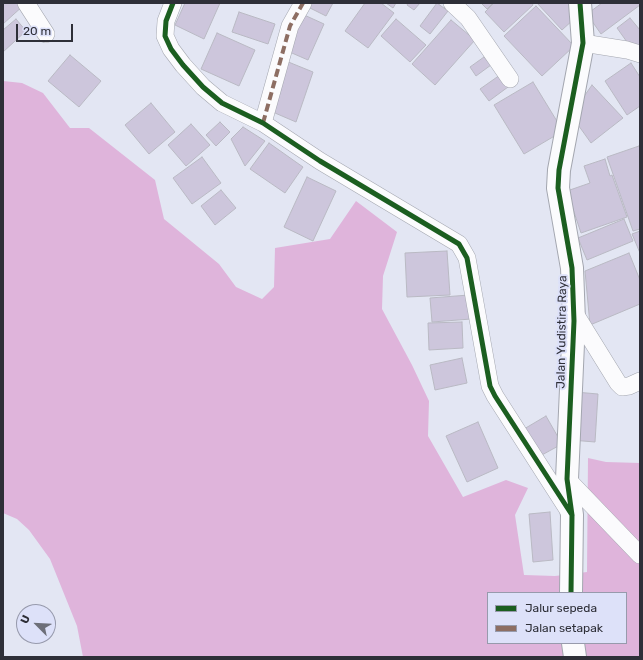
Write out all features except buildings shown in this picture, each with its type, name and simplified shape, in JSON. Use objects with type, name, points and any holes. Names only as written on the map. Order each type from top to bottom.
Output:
[{"type":"street","points":[[26,3],[46,34]]},
{"type":"street","points":[[173,3],[166,22],[165,36],[171,49],[203,87],[222,103],[263,123],[320,161],[459,244],[467,258],[490,386],[572,514]]},
{"type":"street","points":[[263,123],[290,26],[303,3]]},
{"type":"street","points":[[452,3],[468,18],[510,79]]},
{"type":"street","name":"Jalan Yudistira Raya","points":[[571,592],[572,514],[567,479],[574,312],[572,268],[558,188],[558,180],[583,42],[580,3]]},
{"type":"street","points":[[583,42],[627,50],[640,54]]},
{"type":"street","points":[[574,312],[618,383],[622,387],[629,386],[640,380]]},
{"type":"street","points":[[567,479],[640,555]]},
{"type":"street","points":[[573,644],[575,657]]},
{"type":"shaded area","points":[[3,81],[22,83],[43,93],[70,128],[89,128],[155,180],[164,219],[219,264],[236,287],[262,299],[274,287],[275,248],[330,239],[356,201],[397,232],[383,276],[382,309],[412,365],[429,401],[428,436],[463,497],[506,480],[528,488],[515,515],[524,575],[555,576],[587,572],[588,458],[606,462],[640,463],[640,657],[83,657],[77,626],[50,559],[29,530],[17,519],[3,513]]},
{"type":"marked path","points":[[263,123],[290,26],[303,3]]},
{"type":"cycle path","points":[[173,3],[166,21],[165,36],[171,49],[203,87],[222,103],[263,123],[320,161],[459,244],[467,258],[490,386],[572,515]]},
{"type":"cycle path","points":[[571,592],[572,515],[567,479],[574,321],[572,268],[558,188],[559,170],[583,43],[580,3]]}]
